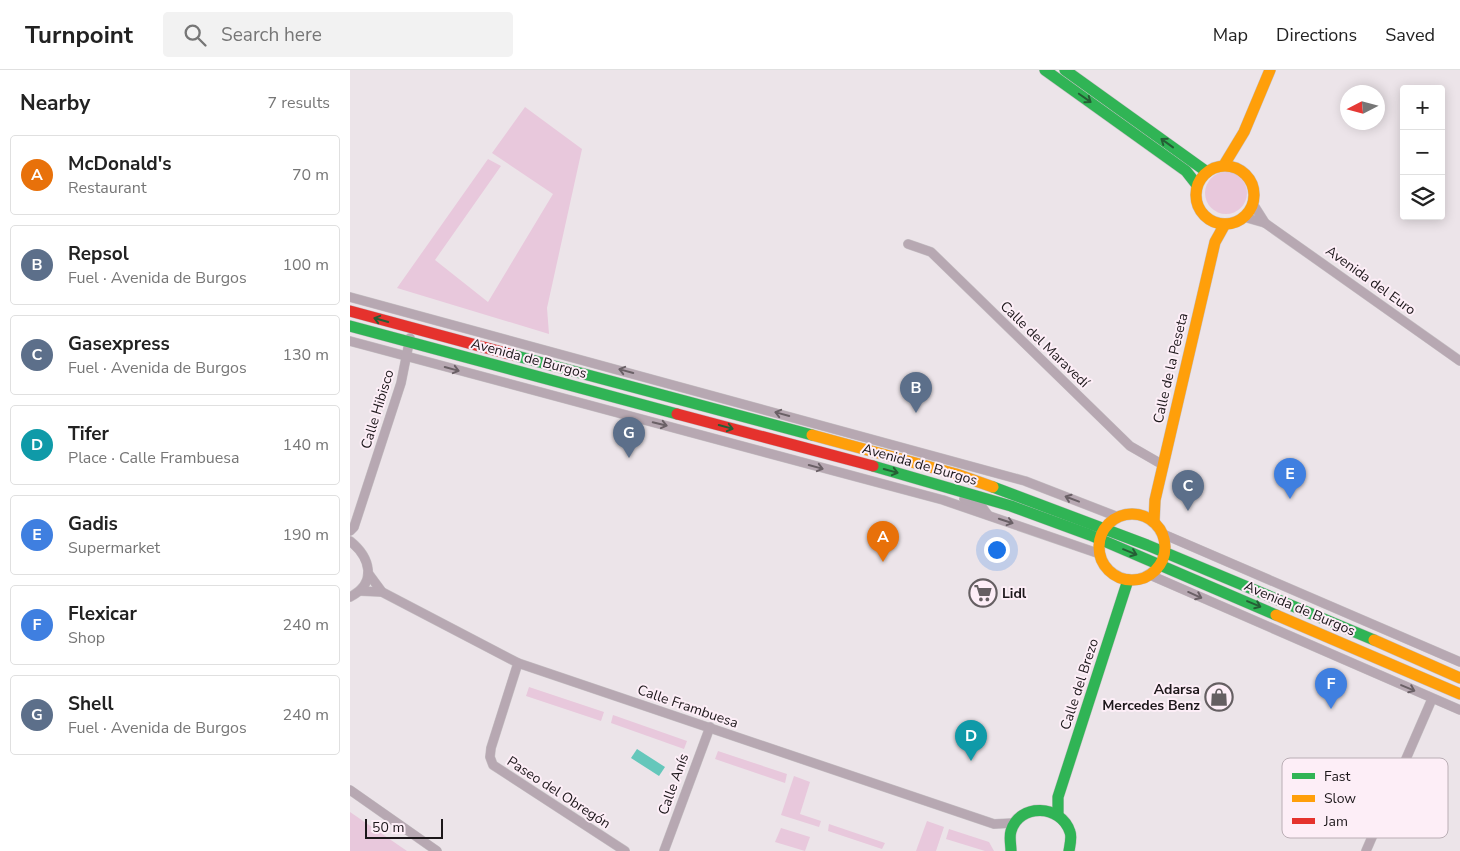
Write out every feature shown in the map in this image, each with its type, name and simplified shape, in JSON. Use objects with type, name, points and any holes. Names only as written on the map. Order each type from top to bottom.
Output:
[{"type":"main road","points":[[1045,70],[1186,171],[1197,185]]},
{"type":"main road","points":[[1065,70],[1207,172]]},
{"type":"main road","points":[[1224,165],[1238,168],[1247,175],[1253,184],[1253,204],[1244,217],[1237,222],[1225,224],[1213,222],[1199,208],[1196,198],[1197,185],[1207,172],[1224,165],[1236,149],[1254,103],[1270,70]]},
{"type":"main road","points":[[1236,149],[1238,168]]},
{"type":"main road","name":"Calle de la Peseta","points":[[1213,222],[1215,242]]},
{"type":"main road","name":"Calle de la Peseta","points":[[1154,522],[1154,500],[1215,242],[1225,224]]},
{"type":"main road","name":"Avenida de Burgos","points":[[350,311],[956,474],[1105,528],[1460,678]]},
{"type":"main road","name":"Avenida de Burgos","points":[[350,326],[938,484],[1011,506],[1161,564],[1460,694]]},
{"type":"main road","points":[[1139,515],[1154,500]]},
{"type":"main road","points":[[1126,514],[1139,515],[1154,522],[1163,534],[1165,553],[1161,564],[1150,575],[1128,580],[1112,573],[1104,565],[1100,554],[1100,540],[1105,528],[1118,517],[1126,514]]},
{"type":"main road","name":"Calle del Brezo","points":[[1058,815],[1058,797],[1128,580]]},
{"type":"main road","name":"Calle del Brezo","points":[[1046,810],[1058,797]]},
{"type":"main road","points":[[1011,851],[1009,839],[1014,823],[1025,813],[1035,810],[1046,810],[1058,815],[1068,826],[1072,849]]},
{"type":"street","name":"Avenida del Euro","points":[[1253,204],[1265,222],[1460,361]]},
{"type":"street","name":"Avenida del Euro","points":[[1244,217],[1265,222]]},
{"type":"street","name":"Calle del Maravedí","points":[[908,244],[931,252],[1130,446],[1163,465]]},
{"type":"street","name":"Avenida de Burgos","points":[[350,297],[1025,481],[1118,517]]},
{"type":"street","points":[[412,329],[414,320],[436,320]]},
{"type":"street","name":"Calle Hibisco","points":[[368,573],[368,563],[354,544],[352,529],[401,383],[412,329]]},
{"type":"street","name":"Avenida de Burgos","points":[[350,341],[943,500],[1100,554]]},
{"type":"street","points":[[557,353],[618,383]]},
{"type":"street","points":[[523,372],[572,401]]},
{"type":"street","points":[[671,398],[742,403]]},
{"type":"street","points":[[782,457],[802,456],[812,450],[815,429],[803,419]]},
{"type":"street","points":[[858,478],[846,468],[844,459],[849,445],[858,440],[873,440]]},
{"type":"street","points":[[956,474],[1000,474]]},
{"type":"street","points":[[938,484],[982,507],[989,516]]},
{"type":"street","name":"Avenida de Burgos","points":[[1163,534],[1460,662]]},
{"type":"street","points":[[350,597],[360,591],[368,573]]},
{"type":"street","name":"Calle Frambuesa","points":[[368,573],[382,592]]},
{"type":"street","points":[[1150,575],[1460,710]]},
{"type":"street","points":[[1269,580],[1318,610],[1323,619]]},
{"type":"street","name":"Calle Frambuesa","points":[[360,591],[382,592],[518,663],[994,824],[1014,823]]},
{"type":"street","points":[[1306,643],[1381,670],[1397,666],[1406,655],[1405,644],[1385,630]]},
{"type":"street","name":"Paseo del Obregón","points":[[518,663],[491,748],[490,757],[493,765],[625,851]]},
{"type":"street","points":[[1448,705],[1434,691],[1433,682],[1438,669],[1445,664],[1460,669]]},
{"type":"street","points":[[1406,758],[1432,698]]},
{"type":"street","name":"Calle Anís","points":[[664,851],[710,727]]},
{"type":"street","points":[[350,790],[437,851]]},
{"type":"street","name":"Calle Frambuesa","points":[[994,824],[1009,839]]},
{"type":"street","points":[[1366,851],[1372,838]]},
{"type":"shaded area","points":[[525,107],[582,149],[547,308],[549,334],[397,288],[488,159],[501,166],[435,260],[488,302],[553,194],[492,153]]},
{"type":"shaded area","points":[[1230,172],[1238,175],[1244,181],[1247,193],[1244,205],[1238,211],[1222,214],[1214,211],[1208,205],[1205,189],[1208,181],[1214,175]]},
{"type":"shaded area","points":[[529,687],[604,712],[601,721],[526,696]]},
{"type":"shaded area","points":[[613,715],[687,741],[684,749],[611,723]]},
{"type":"shaded area","points":[[637,749],[665,767],[659,776],[631,758]]},
{"type":"shaded area","points":[[718,751],[787,774],[785,783],[715,759]]},
{"type":"shaded area","points":[[794,776],[810,782],[800,814],[821,821],[819,827],[781,815]]},
{"type":"shaded area","points":[[350,812],[407,851],[350,851]]},
{"type":"shaded area","points":[[927,821],[944,827],[936,851],[916,851]]},
{"type":"shaded area","points":[[829,824],[885,843],[882,849],[828,831]]},
{"type":"shaded area","points":[[781,828],[810,837],[805,851],[775,842]]},
{"type":"shaded area","points":[[949,829],[989,842],[994,851],[985,851],[946,839]]},
{"type":"traffic: fast","points":[[1045,70],[1186,171],[1197,185]]},
{"type":"traffic: fast","points":[[1065,70],[1207,172]]},
{"type":"traffic: fast","points":[[350,326],[677,414]]},
{"type":"traffic: fast","points":[[513,355],[812,435]]},
{"type":"traffic: fast","points":[[873,466],[1011,506],[1090,535],[1276,615]]},
{"type":"traffic: fast","points":[[993,487],[1147,545],[1374,640]]},
{"type":"traffic: fast","points":[[1058,815],[1058,797],[1128,580]]},
{"type":"traffic: fast","points":[[1011,851],[1010,833],[1015,822],[1022,815],[1040,811],[1058,816],[1065,823],[1071,834],[1069,851]]},
{"type":"traffic: slow","points":[[1224,165],[1244,132],[1270,70]]},
{"type":"traffic: slow","points":[[1219,166],[1231,166],[1246,174],[1254,189],[1254,195],[1254,201],[1246,216],[1231,224],[1219,224],[1204,216],[1196,201],[1196,189],[1204,174],[1219,166]]},
{"type":"traffic: slow","points":[[1154,522],[1155,500],[1215,242],[1225,224]]},
{"type":"traffic: slow","points":[[812,435],[956,474],[993,487]]},
{"type":"traffic: slow","points":[[1132,514],[1145,516],[1155,524],[1163,534],[1165,547],[1163,560],[1155,570],[1145,578],[1132,580],[1119,578],[1109,570],[1101,560],[1099,547],[1101,534],[1109,524],[1119,516],[1132,514]]},
{"type":"traffic: slow","points":[[1276,615],[1460,694]]},
{"type":"traffic: slow","points":[[1374,640],[1460,678]]},
{"type":"traffic: jam","points":[[350,311],[513,355]]},
{"type":"traffic: jam","points":[[677,414],[873,466]]},
{"type":"place","name":"Repsol","points":[[916,413]]},
{"type":"place","name":"Shell","points":[[629,458]]},
{"type":"place","name":"Gadis","points":[[1290,499]]},
{"type":"place","name":"Gasexpress","points":[[1188,511]]},
{"type":"place","name":"McDonald's","points":[[883,562]]},
{"type":"place","name":"Lidl","points":[[983,593]]},
{"type":"place","name":"Adarsa Mercedes Benz","points":[[1219,697]]},
{"type":"place","name":"Flexicar","points":[[1331,709]]},
{"type":"place","name":"Tifer","points":[[971,761]]}]
